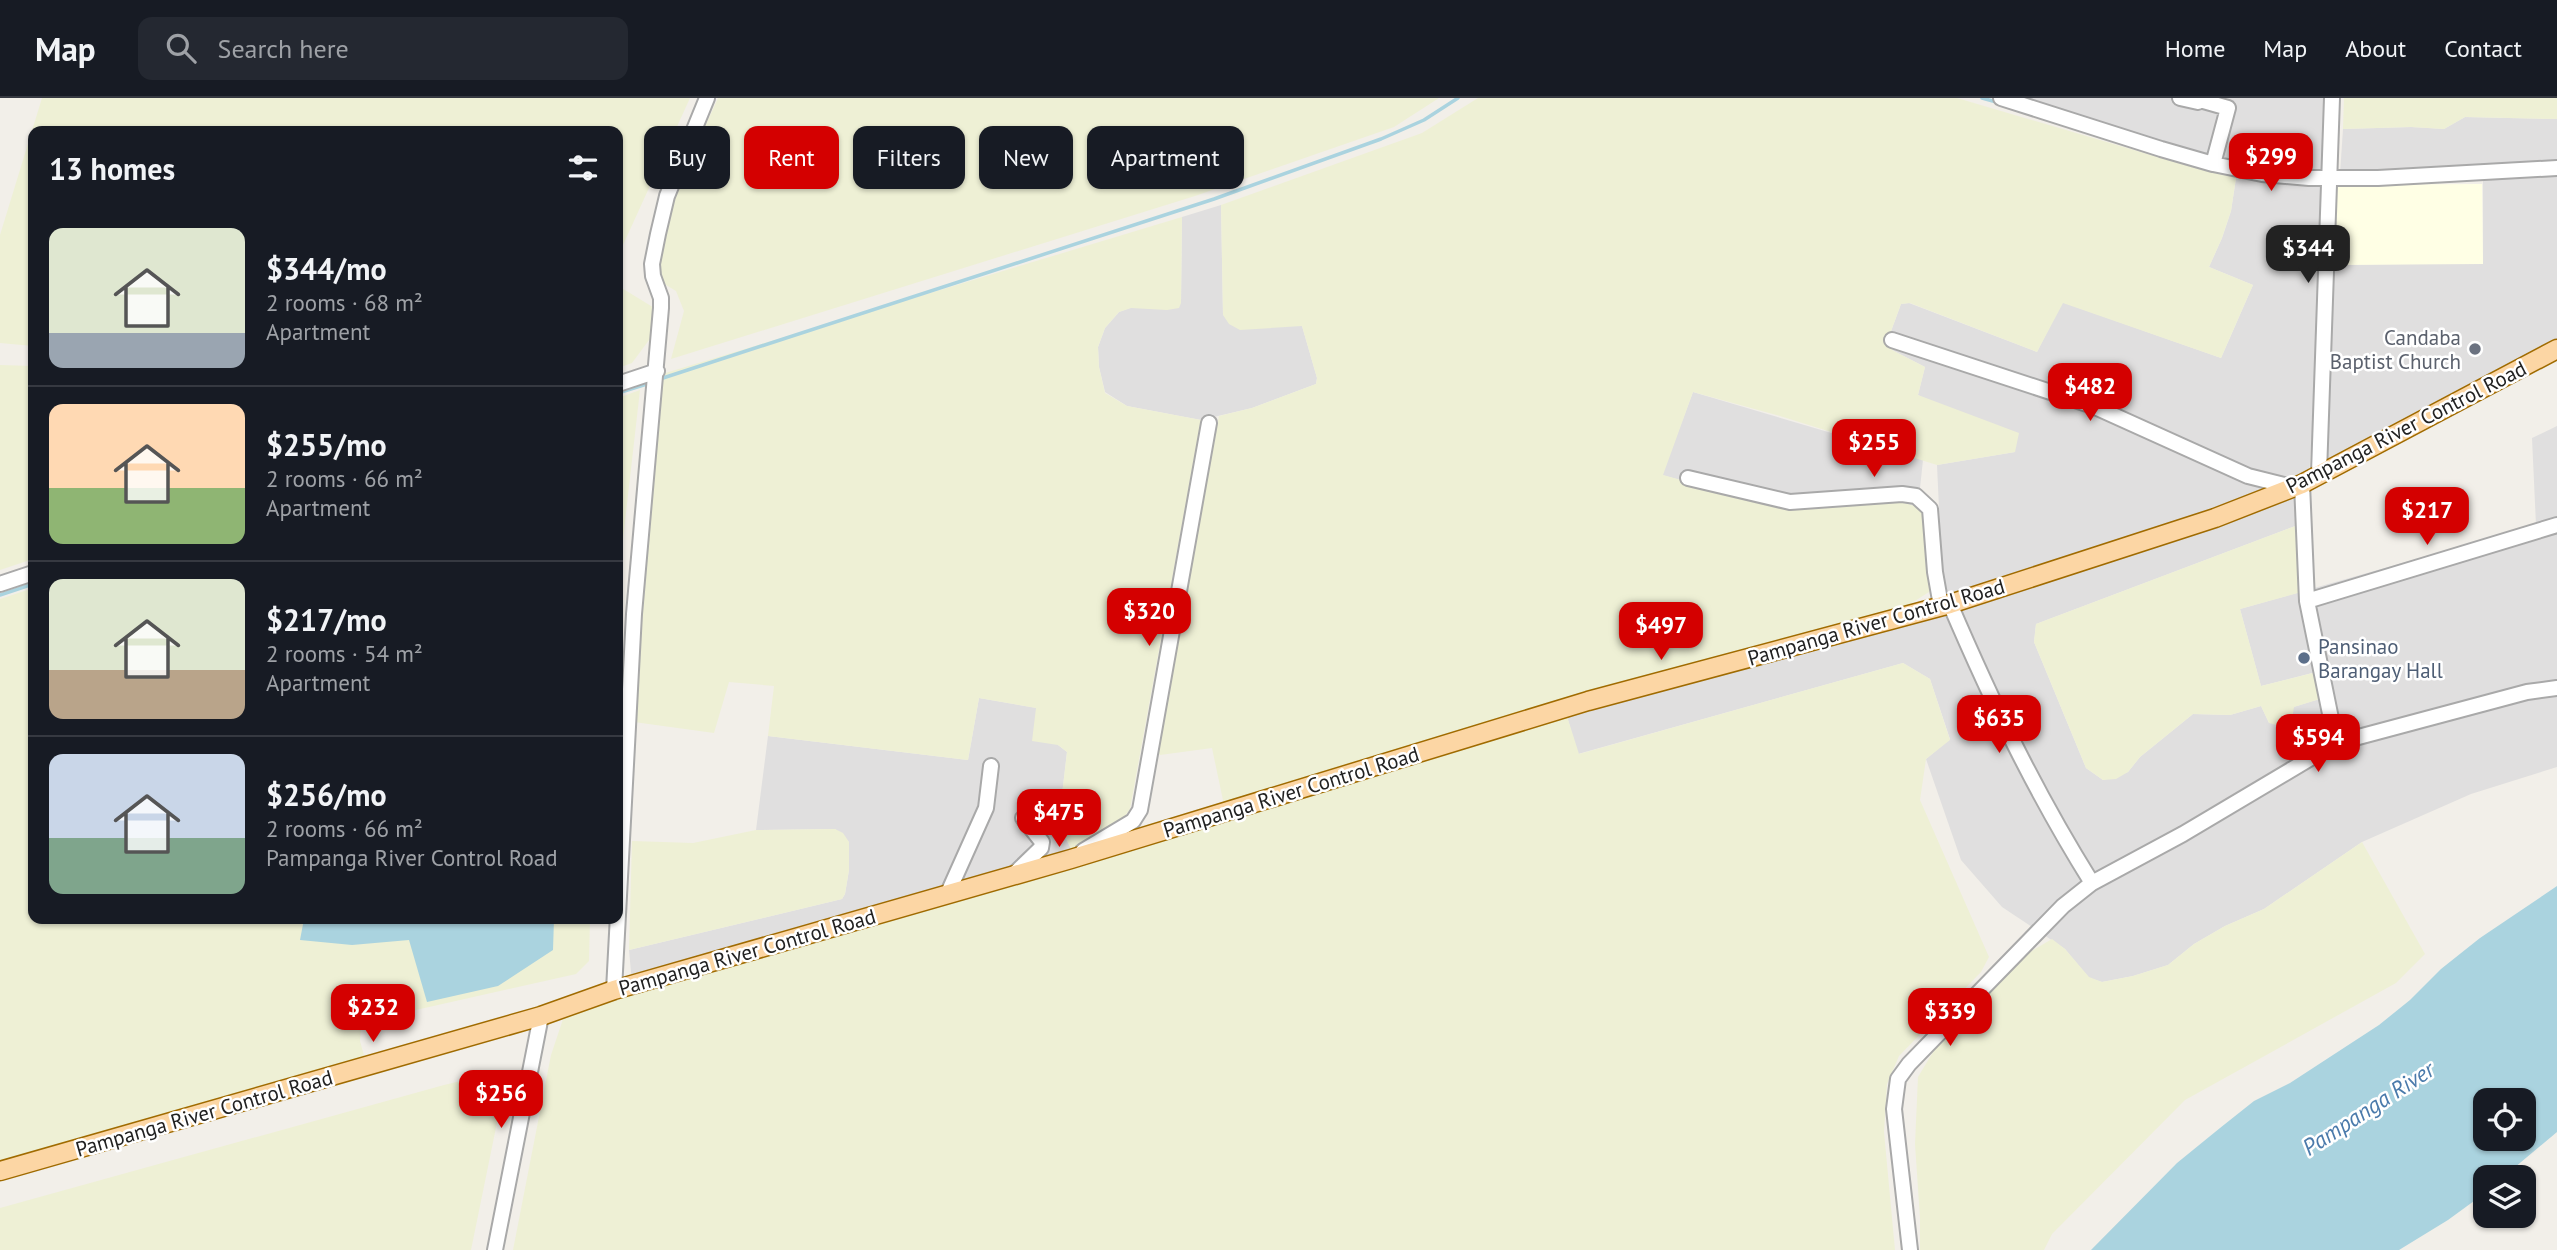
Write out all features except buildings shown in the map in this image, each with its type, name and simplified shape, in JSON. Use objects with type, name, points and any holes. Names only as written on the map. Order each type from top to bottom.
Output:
[{"type":"main road","name":"Pampanga River Control Road","points":[[0,1171],[541,1016],[614,990],[1071,859],[1587,701],[1945,605],[2215,518],[2297,485],[2557,349]]},
{"type":"street","points":[[623,705],[657,371],[661,308],[652,264],[667,196],[707,98]]},
{"type":"street","points":[[2001,98],[2109,134],[2213,164],[2287,177],[2378,178],[2557,168]]},
{"type":"street","points":[[2180,98],[2198,102],[2200,100],[2228,108],[2213,164]]},
{"type":"street","points":[[2319,473],[2332,98]]},
{"type":"street","points":[[1892,340],[2093,406],[2248,476],[2297,485],[2307,601],[2336,743]]},
{"type":"street","points":[[623,382],[657,371]]},
{"type":"street","points":[[1071,859],[1133,821],[1140,810],[1159,689],[1209,423]]},
{"type":"street","points":[[1688,478],[1790,502],[1902,494],[1916,496],[1930,509],[1935,572],[1945,605],[2006,731],[2092,883]]},
{"type":"street","points":[[2307,601],[2557,525]]},
{"type":"street","points":[[0,584],[28,575]]},
{"type":"street","points":[[1910,1250],[1894,1110],[1898,1079],[1909,1064],[2063,906],[2092,883],[2183,834],[2336,743],[2527,692],[2557,688]]},
{"type":"street","points":[[947,895],[986,808],[991,766]]},
{"type":"street","points":[[1012,876],[1041,848],[1042,842],[1023,818]]},
{"type":"street","points":[[614,990],[616,924]]},
{"type":"street","points":[[495,1250],[541,1016]]},
{"type":"shaded area","points":[[42,98],[690,98],[677,126],[644,126],[644,189],[649,189],[623,245],[623,126],[33,126]]},
{"type":"shaded area","points":[[718,98],[1439,98],[1394,127],[1244,179],[1244,126],[1087,126],[1087,189],[1215,189],[671,359],[684,311],[676,291],[661,282],[657,263],[666,212],[676,189],[730,189],[730,126],[705,126]]},
{"type":"shaded area","points":[[1478,98],[1957,98],[2236,178],[2231,211],[2209,267],[2253,285],[2221,358],[2063,303],[2037,352],[1910,303],[1901,304],[1887,342],[1892,350],[1925,367],[1918,395],[2019,433],[2015,452],[1937,465],[1693,392],[1663,475],[1764,503],[1898,501],[1918,507],[1931,519],[1929,592],[1907,606],[1698,664],[1224,805],[1212,748],[1160,755],[1155,749],[1219,416],[1252,408],[1316,384],[1317,378],[1302,326],[1240,330],[1229,324],[1223,315],[1221,205],[1422,133]]},
{"type":"shaded area","points":[[2014,98],[2328,98],[2325,175],[2235,166]]},
{"type":"shaded area","points":[[2344,98],[2557,98],[2557,119],[2465,117],[2444,129],[2343,129]]},
{"type":"shaded area","points":[[2465,117],[2557,119],[2557,345],[2327,460],[2333,265],[2483,263],[2483,174],[2340,174],[2343,129],[2444,129]]},
{"type":"shaded area","points":[[28,144],[28,346],[0,343],[0,235]]},
{"type":"shaded area","points":[[2236,178],[2326,185],[2317,431],[2311,447],[2306,522],[2036,624],[2034,642],[2086,768],[2103,780],[2128,772],[2140,757],[2193,714],[2230,715],[2261,706],[2269,723],[2293,713],[2293,707],[2323,698],[2316,672],[2261,686],[2240,609],[2536,525],[2532,438],[2557,426],[2557,767],[2471,794],[2362,842],[2264,909],[2225,926],[2194,944],[2168,965],[2102,982],[2089,978],[2065,949],[2002,907],[1961,860],[1926,759],[1950,739],[1930,679],[1903,663],[1578,754],[1565,710],[1932,607],[1942,573],[1937,465],[2015,452],[1918,395],[1925,367],[1892,350],[1887,342],[1901,304],[1909,303],[2037,352],[2062,302],[2221,358],[2253,285],[2209,267],[2231,211]]},
{"type":"shaded area","points":[[2482,184],[2483,264],[2333,265],[2333,185]]},
{"type":"shaded area","points":[[1221,205],[1223,315],[1302,326],[1317,378],[1316,384],[1252,408],[1201,420],[1127,406],[1105,392],[1098,347],[1105,328],[1119,312],[1130,308],[1181,303],[1182,217]]},
{"type":"shaded area","points":[[1182,217],[1179,308],[1131,308],[1119,312],[1105,328],[1098,347],[1105,393],[1127,406],[1201,420],[1130,809],[1121,822],[1072,851],[1062,830],[1060,812],[1067,752],[1058,745],[1032,741],[1036,708],[979,698],[968,760],[768,736],[774,686],[729,682],[714,733],[634,722],[662,374]]},
{"type":"shaded area","points":[[623,289],[656,309],[652,336],[632,363],[623,366]]},
{"type":"shaded area","points":[[0,365],[28,366],[28,561],[0,570]]},
{"type":"shaded area","points":[[640,390],[623,539],[623,396]]},
{"type":"shaded area","points":[[1693,392],[1923,460],[1918,507],[1764,503],[1662,475]]},
{"type":"shaded area","points":[[2306,522],[2309,590],[2240,609],[2261,686],[2317,672],[2323,698],[2294,707],[2292,719],[2276,725],[2269,723],[2261,706],[2230,715],[2193,714],[2140,757],[2128,772],[2116,779],[2103,780],[2086,768],[2034,642],[2036,624]]},
{"type":"shaded area","points":[[28,590],[28,924],[590,924],[589,961],[576,974],[367,1021],[361,1027],[360,1041],[365,1059],[0,1162],[0,599]]},
{"type":"shaded area","points":[[1903,663],[1930,679],[1950,740],[1926,759],[1920,800],[1989,957],[1981,972],[1899,1056],[1887,1084],[1884,1132],[1895,1250],[513,1250],[551,1055],[564,1016],[1565,710],[1579,754]]},
{"type":"shaded area","points":[[979,698],[1037,708],[1058,745],[1067,752],[1060,812],[1062,830],[1072,851],[632,983],[629,950],[842,899],[845,894],[849,870],[849,842],[835,829],[756,830],[768,736],[968,760]]},
{"type":"shaded area","points":[[835,829],[843,833],[849,842],[849,870],[842,899],[629,950],[632,841],[693,843],[756,830]]},
{"type":"shaded area","points":[[2362,842],[2425,954],[2396,983],[2185,1100],[2052,1234],[2044,1250],[1920,1250],[1915,1144],[1918,1077],[1936,1047],[2025,955],[2052,939],[2065,949],[2089,977],[2102,982],[2168,965],[2194,944],[2225,926],[2264,909]]},
{"type":"shaded area","points":[[478,1077],[498,1086],[501,1103],[471,1250],[0,1250],[0,1208]]},
{"type":"water","name":"Pampanga River","points":[[2557,886],[2557,1132],[2536,1150],[2536,1088],[2473,1088],[2473,1151],[2534,1151],[2518,1165],[2473,1165],[2473,1202],[2399,1250],[2091,1250],[2177,1163],[2220,1128],[2254,1101],[2290,1083],[2379,1025],[2410,1000],[2441,969],[2480,938]]},
{"type":"water","points":[[303,924],[554,924],[553,950],[498,986],[427,1002],[409,940],[352,945],[300,940]]},
{"type":"waterway","points":[[663,378],[1214,199],[1381,139],[1424,120],[1458,98]]},
{"type":"waterway","points":[[1982,98],[2000,103]]},
{"type":"waterway","points":[[623,391],[650,383]]},
{"type":"waterway","points":[[0,595],[28,586]]},
{"type":"place","name":"Candaba Baptist Church","points":[[2475,349]]},
{"type":"place","name":"Pansinao Barangay Hall","points":[[2304,658]]}]
